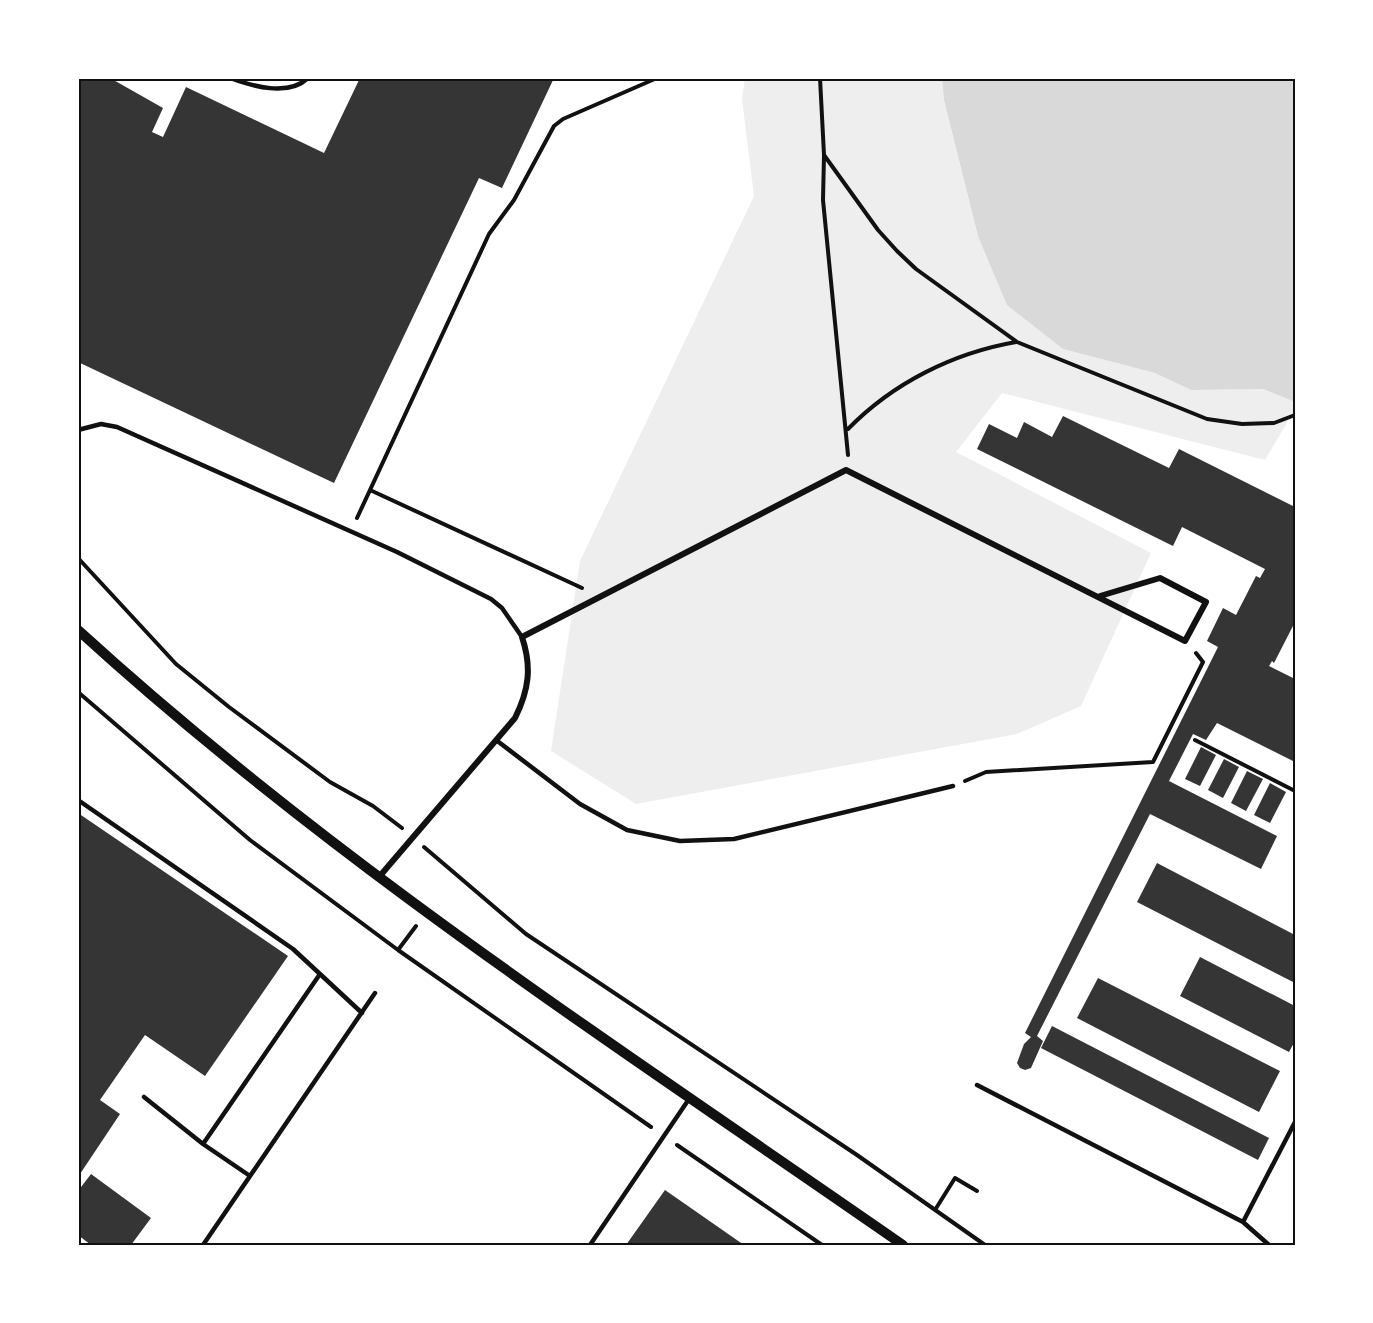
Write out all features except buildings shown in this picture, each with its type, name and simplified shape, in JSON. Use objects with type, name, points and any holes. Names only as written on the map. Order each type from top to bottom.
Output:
[{"type":"street","points":[[379,878],[515,718],[524,700],[529,658],[522,637],[846,470],[1100,596],[1185,641],[1206,602],[1160,578],[1100,596]]},
{"type":"street","points":[[78,630],[215,751],[379,878],[903,1245]]},
{"type":"lane","points":[[231,78],[260,88],[301,84],[308,78]]},
{"type":"lane","points":[[78,430],[100,424],[117,427],[351,531],[491,599],[502,608],[522,637]]},
{"type":"lane","points":[[496,740],[580,804],[627,830],[680,841],[734,839],[953,786]]},
{"type":"lane","points":[[78,800],[293,949],[362,1012]]},
{"type":"lane","points":[[203,1144],[320,974]]},
{"type":"lane","points":[[203,1245],[375,993]]},
{"type":"lane","points":[[977,1084],[1243,1222],[1269,1245]]},
{"type":"lane","points":[[144,1097],[203,1144],[250,1176]]},
{"type":"lane","points":[[590,1245],[690,1097]]},
{"type":"lane","points":[[1243,1222],[1295,1122]]},
{"type":"path","points":[[351,531],[489,234],[514,200],[546,136],[563,119],[657,78]]},
{"type":"path","points":[[820,78],[824,154],[823,200],[848,430],[849,447],[846,470]]},
{"type":"path","points":[[824,154],[878,230],[897,251],[934,282],[1017,342],[1207,419],[1242,424],[1274,423],[1295,415]]},
{"type":"path","points":[[848,430],[885,395],[912,379],[981,349],[1017,342]]},
{"type":"path","points":[[370,490],[599,596]]},
{"type":"path","points":[[78,558],[176,664],[229,707],[330,782],[374,806],[526,934],[985,1245]]},
{"type":"path","points":[[953,786],[986,772],[1153,762],[1203,662],[1185,641]]},
{"type":"path","points":[[78,692],[250,840],[398,950],[822,1245]]},
{"type":"path","points":[[1195,740],[1295,791]]},
{"type":"path","points":[[398,950],[426,912]]},
{"type":"path","points":[[935,1210],[955,1178],[977,1191]]},
{"type":"shaded area","points":[[745,78],[942,78],[944,100],[978,236],[1063,349],[1155,373],[1191,390],[1263,389],[1295,402],[1295,409],[1265,460],[1002,393],[956,452],[1151,553],[1081,706],[1017,734],[636,804],[551,751],[580,561],[754,196],[742,99]]},
{"type":"shaded area","points":[[942,78],[1295,78],[1295,402],[1263,389],[1191,390],[1155,373],[1063,349],[1007,305],[978,236],[944,100]]}]
